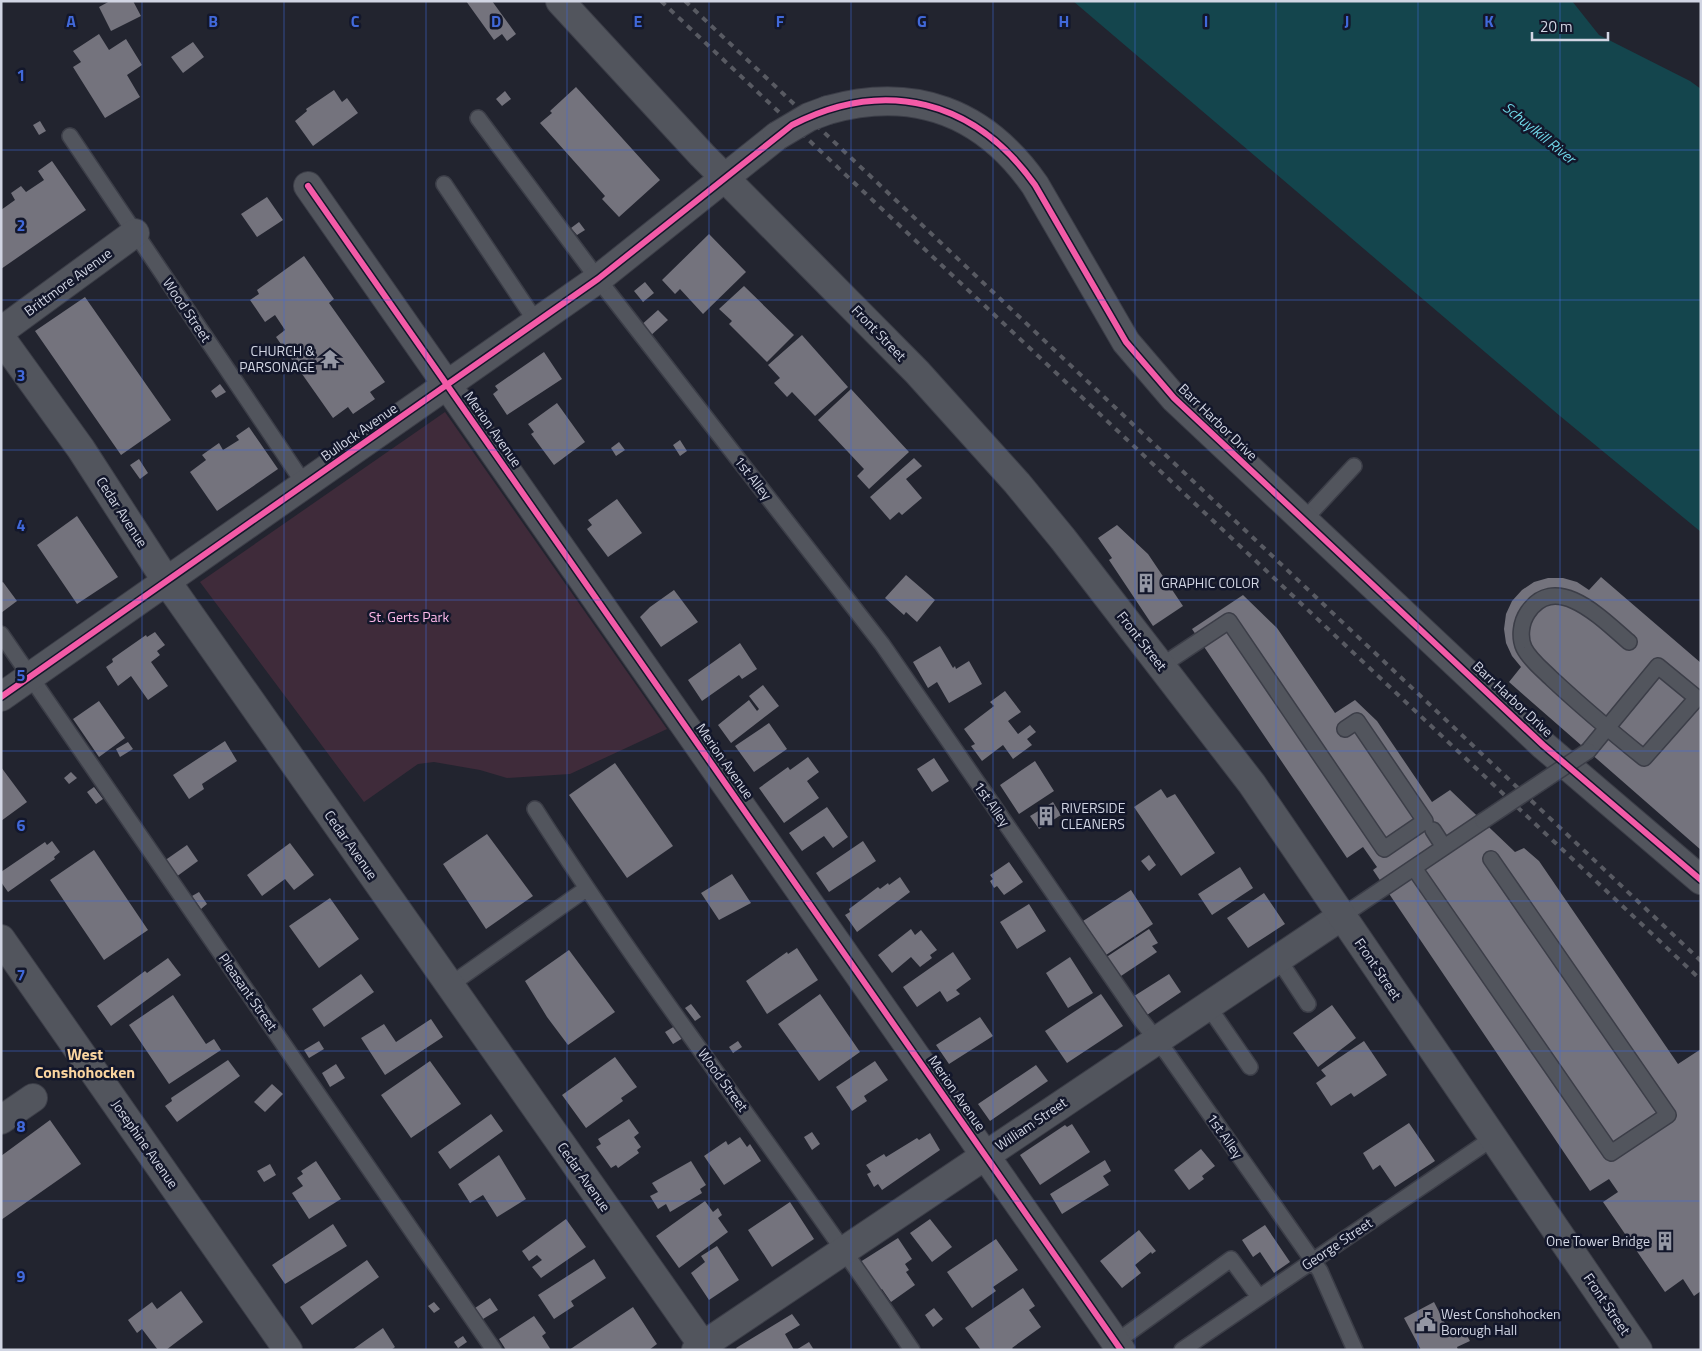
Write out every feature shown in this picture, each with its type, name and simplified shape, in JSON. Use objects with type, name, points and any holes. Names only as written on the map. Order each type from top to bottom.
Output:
[{"type":"street","name":"Front Street","points":[[560,1],[724,178],[911,366],[1017,484],[1252,784],[1638,1350]]},
{"type":"street","name":"Barr Harbor Drive","points":[[724,178],[777,136],[809,116],[867,101],[899,101],[926,105],[965,120],[986,132],[1020,164],[1035,185],[1105,309],[1137,355],[1174,398],[1543,745],[1701,880]]},
{"type":"street","name":"Bullock Avenue","points":[[1,697],[598,279],[724,178]]},
{"type":"street","name":"Merion Avenue","points":[[308,186],[1118,1346]]},
{"type":"street","name":"Brittmore Avenue","points":[[1,331],[136,233]]},
{"type":"street","name":"Cedar Avenue","points":[[1,338],[80,448],[167,582],[702,1348]]},
{"type":"street","name":"William Street","points":[[702,1348],[1342,916]]},
{"type":"street","name":"Josephine Avenue","points":[[1,939],[288,1350]]},
{"type":"street","points":[[1,1120],[33,1098]]},
{"type":"lane","name":"1st Alley","points":[[478,118],[598,279],[882,644],[1320,1271],[1355,1350]]},
{"type":"lane","name":"Wood Street","points":[[70,136],[305,485]]},
{"type":"lane","points":[[444,184],[537,322]]},
{"type":"lane","points":[[1304,520],[1354,466]]},
{"type":"lane","points":[[1342,916],[1588,751],[1606,727],[1658,666],[1697,698],[1644,758],[1606,727],[1530,657],[1523,646],[1521,634],[1523,622],[1528,611],[1548,597],[1560,596],[1572,598],[1583,605],[1629,642]]},
{"type":"lane","points":[[1161,666],[1229,620],[1384,850],[1426,821],[1358,721],[1345,729]]},
{"type":"lane","name":"Pleasant Street","points":[[1,634],[494,1350]]},
{"type":"lane","name":"Wood Street","points":[[535,809],[586,889],[845,1250],[912,1350]]},
{"type":"lane","points":[[1433,830],[1444,847]]},
{"type":"lane","points":[[1414,868],[1611,1153],[1668,1115],[1491,859]]},
{"type":"lane","points":[[450,985],[586,889]]},
{"type":"lane","points":[[1279,960],[1308,1004]]},
{"type":"lane","points":[[1208,1006],[1250,1067]]},
{"type":"lane","name":"George Street","points":[[1182,1350],[1493,1138]]},
{"type":"lane","points":[[1118,1346],[1231,1258],[1259,1297]]},
{"type":"green space","name":"St. Gerts Park","points":[[445,412],[667,729],[570,774],[507,778],[480,770],[434,762],[418,764],[364,802],[200,582]]},
{"type":"water","name":"Schuylkill River","points":[[1073,1],[1572,1],[1599,35],[1690,81],[1701,89],[1701,532],[1560,416]]},
{"type":"building","points":[[110,1],[133,1],[141,16],[111,31],[99,7]]},
{"type":"building","points":[[466,1],[492,1],[516,34],[507,41],[502,34],[494,40]]},
{"type":"building","points":[[99,34],[109,50],[126,39],[142,65],[127,75],[140,97],[105,118],[73,67],[81,62],[73,51]]},
{"type":"building","points":[[193,42],[204,57],[183,73],[171,57]]},
{"type":"building","points":[[576,87],[660,180],[619,217],[602,199],[605,196],[540,123]]},
{"type":"building","points":[[334,90],[342,102],[347,98],[358,113],[313,146],[295,121],[307,111],[306,109]]},
{"type":"building","points":[[505,91],[511,99],[502,106],[496,99]]},
{"type":"building","points":[[40,121],[46,131],[39,135],[33,125]]},
{"type":"building","points":[[52,161],[86,210],[1,269],[1,210],[15,200],[11,193],[21,186],[26,192],[44,180],[38,171]]},
{"type":"building","points":[[267,197],[283,220],[257,237],[241,214]]},
{"type":"building","points":[[579,222],[585,230],[577,235],[571,228]]},
{"type":"building","points":[[709,234],[746,272],[703,314],[680,289],[675,294],[662,280]]},
{"type":"building","name":"CHURCH & PARSONAGE","points":[[304,256],[334,299],[329,303],[385,382],[370,392],[375,399],[353,414],[348,407],[333,418],[276,337],[285,330],[275,315],[265,322],[250,300],[259,294],[257,290]]},
{"type":"building","points":[[645,282],[654,293],[643,302],[634,291]]},
{"type":"building","points":[[744,286],[794,335],[767,362],[729,324],[732,321],[719,309]]},
{"type":"building","points":[[85,297],[171,420],[121,455],[35,331]]},
{"type":"building","points":[[658,310],[668,320],[649,337],[639,327]]},
{"type":"building","points":[[802,335],[848,387],[815,416],[792,392],[787,397],[774,383],[780,378],[768,365]]},
{"type":"building","points":[[544,352],[562,379],[507,415],[493,394],[498,390],[495,386]]},
{"type":"building","points":[[220,384],[226,392],[216,398],[211,391]]},
{"type":"building","points":[[851,389],[909,452],[869,489],[857,476],[864,469],[818,420]]},
{"type":"building","points":[[557,403],[585,442],[554,465],[531,434],[534,432],[528,424]]},
{"type":"building","points":[[249,427],[278,469],[217,511],[190,472],[206,460],[202,455],[219,443],[223,450],[239,440],[236,436]]},
{"type":"building","points":[[680,440],[687,451],[680,456],[673,445]]},
{"type":"building","points":[[619,442],[625,450],[616,456],[611,448]]},
{"type":"building","points":[[914,458],[922,466],[906,479],[922,498],[902,515],[899,512],[890,520],[870,497]]},
{"type":"building","points":[[139,459],[148,473],[140,479],[130,465]]},
{"type":"building","points":[[617,499],[642,533],[608,557],[587,529],[592,525],[588,520]]},
{"type":"building","points":[[77,516],[118,577],[77,604],[37,545]]},
{"type":"building","name":"GRAPHIC COLOR","points":[[1117,525],[1148,554],[1183,606],[1153,626],[1109,560],[1112,558],[1098,538]]},
{"type":"building","points":[[906,575],[935,600],[917,622],[906,612],[904,615],[885,598]]},
{"type":"building","points":[[1601,577],[1701,663],[1701,850],[1509,682],[1521,667],[1512,656],[1506,643],[1504,629],[1506,614],[1512,601],[1522,590],[1534,582],[1548,578],[1563,578],[1577,582],[1589,590]]},
{"type":"building","points":[[3,582],[17,601],[1,613],[1,583]]},
{"type":"building","points":[[674,590],[698,622],[661,647],[640,617],[650,607]]},
{"type":"building","points":[[1243,595],[1277,628],[1335,713],[1355,700],[1377,721],[1432,802],[1450,790],[1515,852],[1524,848],[1539,861],[1678,1064],[1701,1049],[1701,1291],[1694,1296],[1683,1279],[1665,1292],[1603,1202],[1618,1192],[1609,1179],[1590,1191],[1373,870],[1377,867],[1363,847],[1347,858],[1192,629]]},
{"type":"building","points":[[155,632],[165,645],[157,651],[160,655],[151,662],[168,686],[148,700],[131,676],[118,686],[106,667],[113,662],[112,659],[116,656],[146,635],[147,637]]},
{"type":"building","points":[[740,643],[757,669],[742,679],[739,675],[702,701],[688,680]]},
{"type":"building","points":[[940,646],[953,668],[955,666],[956,669],[969,661],[982,684],[949,703],[937,682],[928,688],[913,662]]},
{"type":"building","points":[[763,685],[779,706],[731,743],[718,725],[749,700],[757,711],[759,709],[749,696]]},
{"type":"building","points":[[1005,691],[1021,712],[1008,721],[1018,734],[1030,725],[1036,732],[1027,739],[1032,745],[1013,759],[1003,745],[982,761],[971,746],[975,744],[964,729],[994,706],[990,702]]},
{"type":"building","points":[[99,701],[125,738],[99,757],[73,719]]},
{"type":"building","points":[[769,723],[787,749],[754,772],[735,746]]},
{"type":"building","points":[[225,741],[237,761],[202,784],[204,789],[189,799],[173,775]]},
{"type":"building","points":[[128,742],[133,749],[120,757],[116,749]]},
{"type":"building","points":[[808,757],[819,772],[807,781],[819,798],[784,823],[759,788],[788,767],[790,770]]},
{"type":"building","points":[[934,758],[949,781],[932,792],[917,769]]},
{"type":"building","points":[[1035,761],[1054,791],[1019,814],[1000,785]]},
{"type":"building","points":[[615,763],[673,846],[627,878],[569,795]]},
{"type":"building","points":[[1,767],[27,802],[1,821]]},
{"type":"building","points":[[71,772],[77,778],[69,784],[64,778]]},
{"type":"building","points":[[94,787],[103,799],[96,804],[87,792]]},
{"type":"building","points":[[1161,789],[1167,798],[1175,794],[1215,853],[1181,876],[1134,807]]},
{"type":"building","name":"RIVERSIDE CLEANERS","points":[[1053,802],[1061,815],[1039,829],[1030,816]]},
{"type":"building","points":[[827,807],[848,837],[833,848],[824,836],[802,851],[789,833]]},
{"type":"building","points":[[487,834],[533,896],[486,929],[443,864]]},
{"type":"building","points":[[52,841],[60,852],[54,857],[55,859],[8,892],[1,882],[1,872],[45,842],[47,845]]},
{"type":"building","points":[[863,841],[876,861],[829,892],[816,873]]},
{"type":"building","points":[[290,843],[314,875],[294,890],[285,879],[262,896],[247,875]]},
{"type":"building","points":[[187,845],[198,861],[176,877],[164,861]]},
{"type":"building","points":[[94,850],[148,930],[104,960],[50,880]]},
{"type":"building","points":[[1149,855],[1156,865],[1149,871],[1141,861]]},
{"type":"building","points":[[1009,862],[1023,882],[1004,895],[997,886],[994,888],[990,881],[993,879],[990,875]]},
{"type":"building","points":[[1240,867],[1253,888],[1212,915],[1198,894]]},
{"type":"building","points":[[732,874],[751,903],[719,920],[701,893]]},
{"type":"building","points":[[900,877],[910,892],[857,932],[845,915],[850,912],[849,909],[878,887],[880,889],[888,883],[889,885]]},
{"type":"building","points":[[1131,890],[1153,924],[1106,955],[1083,921]]},
{"type":"building","points":[[199,892],[207,904],[201,909],[192,896]]},
{"type":"building","points":[[1264,893],[1285,924],[1248,948],[1227,918]]},
{"type":"building","points":[[330,898],[359,939],[319,968],[289,926]]},
{"type":"building","points":[[1029,904],[1046,931],[1017,949],[1000,922]]},
{"type":"building","points":[[911,929],[915,935],[921,930],[937,950],[930,955],[932,958],[920,967],[911,957],[892,973],[878,955]]},
{"type":"building","points":[[1149,929],[1158,943],[1152,946],[1157,952],[1118,978],[1105,958]]},
{"type":"building","points":[[797,948],[818,980],[767,1014],[746,981],[787,952],[788,954]]},
{"type":"building","points":[[569,950],[615,1012],[568,1045],[547,1017],[525,981]]},
{"type":"building","points":[[953,952],[971,979],[956,990],[960,994],[947,1002],[940,991],[917,1007],[903,987]]},
{"type":"building","points":[[1070,957],[1093,993],[1068,1008],[1046,973]]},
{"type":"building","points":[[168,958],[181,975],[111,1026],[97,1006],[145,971],[147,973]]},
{"type":"building","points":[[361,974],[374,992],[324,1027],[312,1009]]},
{"type":"building","points":[[1169,974],[1181,992],[1144,1017],[1131,998]]},
{"type":"building","points":[[820,994],[860,1052],[819,1081],[778,1024]]},
{"type":"building","points":[[1101,994],[1123,1026],[1067,1063],[1045,1031]]},
{"type":"building","points":[[173,995],[206,1044],[214,1039],[221,1050],[169,1084],[129,1025]]},
{"type":"building","points":[[691,1004],[701,1017],[695,1021],[685,1008]]},
{"type":"building","points":[[1332,1005],[1356,1038],[1318,1067],[1293,1033]]},
{"type":"building","points":[[980,1017],[993,1036],[949,1064],[936,1045]]},
{"type":"building","points":[[431,1019],[443,1037],[385,1075],[361,1038],[384,1024],[396,1042]]},
{"type":"building","points":[[675,1026],[683,1038],[673,1044],[665,1032]]},
{"type":"building","points":[[319,1041],[324,1049],[309,1058],[304,1050]]},
{"type":"building","points":[[738,1041],[742,1047],[733,1053],[729,1047]]},
{"type":"building","points":[[1364,1041],[1387,1075],[1354,1097],[1351,1093],[1331,1106],[1316,1083],[1326,1076],[1321,1070]]},
{"type":"building","points":[[615,1057],[637,1087],[621,1098],[623,1101],[586,1128],[562,1095]]},
{"type":"building","points":[[228,1060],[240,1076],[177,1122],[165,1106],[172,1101],[171,1098]]},
{"type":"building","points":[[430,1061],[461,1104],[411,1138],[381,1095]]},
{"type":"building","points":[[875,1061],[888,1080],[864,1096],[867,1101],[852,1111],[836,1087]]},
{"type":"building","points":[[336,1064],[345,1078],[330,1087],[322,1073]]},
{"type":"building","points":[[1036,1065],[1048,1081],[990,1121],[978,1104]]},
{"type":"building","points":[[272,1084],[283,1094],[265,1112],[254,1102]]},
{"type":"building","points":[[491,1114],[503,1131],[450,1169],[438,1152]]},
{"type":"building","points":[[629,1119],[639,1133],[634,1137],[641,1147],[637,1150],[639,1153],[618,1168],[616,1165],[611,1168],[596,1147],[601,1144],[598,1139]]},
{"type":"building","points":[[50,1120],[81,1164],[1,1220],[1,1156]]},
{"type":"building","points":[[1409,1123],[1435,1161],[1395,1187],[1380,1165],[1373,1170],[1363,1153]]},
{"type":"building","points":[[1072,1124],[1090,1152],[1040,1185],[1020,1155],[1065,1125],[1067,1127]]},
{"type":"building","points":[[812,1132],[820,1144],[812,1150],[804,1137]]},
{"type":"building","points":[[930,1133],[940,1150],[882,1190],[878,1184],[874,1187],[867,1174],[871,1172],[866,1165],[884,1154],[886,1157],[917,1138],[919,1140]]},
{"type":"building","points":[[740,1137],[747,1147],[750,1144],[761,1161],[724,1185],[704,1156],[726,1141],[728,1145]]},
{"type":"building","points":[[1201,1149],[1215,1166],[1202,1176],[1204,1179],[1189,1190],[1174,1170]]},
{"type":"building","points":[[499,1155],[526,1199],[497,1217],[483,1195],[470,1203],[458,1184]]},
{"type":"building","points":[[1105,1160],[1111,1171],[1103,1176],[1109,1185],[1062,1214],[1050,1194]]},
{"type":"building","points":[[316,1161],[341,1199],[309,1219],[292,1193],[303,1186],[297,1178],[303,1174],[301,1171]]},
{"type":"building","points":[[691,1161],[706,1185],[700,1189],[702,1193],[670,1212],[666,1204],[658,1209],[650,1196],[658,1192],[652,1183]]},
{"type":"building","points":[[270,1164],[276,1175],[264,1182],[257,1171]]},
{"type":"building","points":[[705,1201],[713,1212],[718,1208],[722,1215],[718,1218],[728,1232],[679,1268],[656,1236]]},
{"type":"building","points":[[790,1202],[814,1239],[772,1267],[748,1230]]},
{"type":"building","points":[[566,1219],[586,1247],[541,1278],[532,1267],[542,1260],[537,1255],[529,1261],[522,1251]]},
{"type":"building","points":[[930,1219],[952,1247],[932,1262],[910,1233]]},
{"type":"building","points":[[333,1224],[347,1246],[285,1284],[272,1265]]},
{"type":"building","points":[[1265,1225],[1290,1262],[1274,1273],[1260,1252],[1253,1257],[1242,1240]]},
{"type":"building","points":[[1139,1230],[1156,1251],[1152,1254],[1151,1252],[1135,1265],[1141,1273],[1122,1288],[1100,1261]]},
{"type":"building","points":[[898,1238],[912,1259],[905,1264],[909,1270],[906,1272],[915,1285],[891,1302],[882,1289],[877,1293],[857,1264]]},
{"type":"building","points":[[996,1239],[1018,1270],[993,1287],[996,1291],[972,1308],[947,1272]]},
{"type":"building","points":[[717,1246],[739,1280],[709,1300],[691,1273],[705,1262],[701,1256]]},
{"type":"building","points":[[594,1259],[606,1278],[571,1301],[574,1306],[554,1319],[538,1295]]},
{"type":"building","points":[[367,1260],[379,1277],[312,1325],[300,1307]]},
{"type":"building","points":[[1023,1288],[1035,1306],[1029,1310],[1041,1327],[1012,1348],[1014,1350],[981,1350],[965,1328]]},
{"type":"building","points":[[181,1291],[203,1322],[166,1350],[158,1350],[142,1329],[137,1333],[128,1320],[152,1302],[157,1309]]},
{"type":"building","points":[[490,1298],[498,1310],[483,1319],[475,1308]]},
{"type":"building","points":[[434,1302],[440,1309],[434,1313],[428,1306]]},
{"type":"building","name":"West Conshohocken Borough Hall","points":[[1434,1302],[1450,1333],[1462,1327],[1470,1341],[1457,1347],[1458,1350],[1421,1350],[1404,1318]]},
{"type":"building","points":[[633,1307],[657,1344],[649,1350],[569,1350]]},
{"type":"building","points":[[934,1308],[943,1319],[933,1327],[925,1315]]},
{"type":"building","points":[[792,1314],[800,1325],[785,1334],[794,1350],[737,1350],[736,1348]]},
{"type":"building","points":[[534,1316],[546,1333],[542,1336],[551,1350],[506,1350],[499,1339]]},
{"type":"building","points":[[383,1328],[395,1347],[391,1350],[352,1350]]},
{"type":"building","points":[[463,1336],[467,1342],[458,1348],[454,1342]]},
{"type":"building","points":[[809,1342],[814,1350],[796,1350]]},
{"type":"railway","points":[[661,1],[1701,980]]},
{"type":"railway","points":[[685,1],[1701,961]]},
{"type":"cycle path","points":[[1,697],[598,279],[792,125],[827,110],[861,102],[894,100],[926,105],[956,116],[985,133],[1011,156],[1035,185],[1126,342],[1174,398],[1543,745],[1701,880]]},
{"type":"cycle path","points":[[308,186],[1121,1350]]},
{"type":"place","name":"CHURCH & PARSONAGE","points":[[330,359]]},
{"type":"place","name":"GRAPHIC COLOR","points":[[1146,583]]},
{"type":"place","name":"RIVERSIDE CLEANERS","points":[[1046,816]]},
{"type":"place","name":"One Tower Bridge","points":[[1665,1241]]},
{"type":"place","name":"West Conshohocken Borough Hall","points":[[1426,1322]]},
{"type":"district","name":"West Conshohocken","points":[[85,1063]]}]
